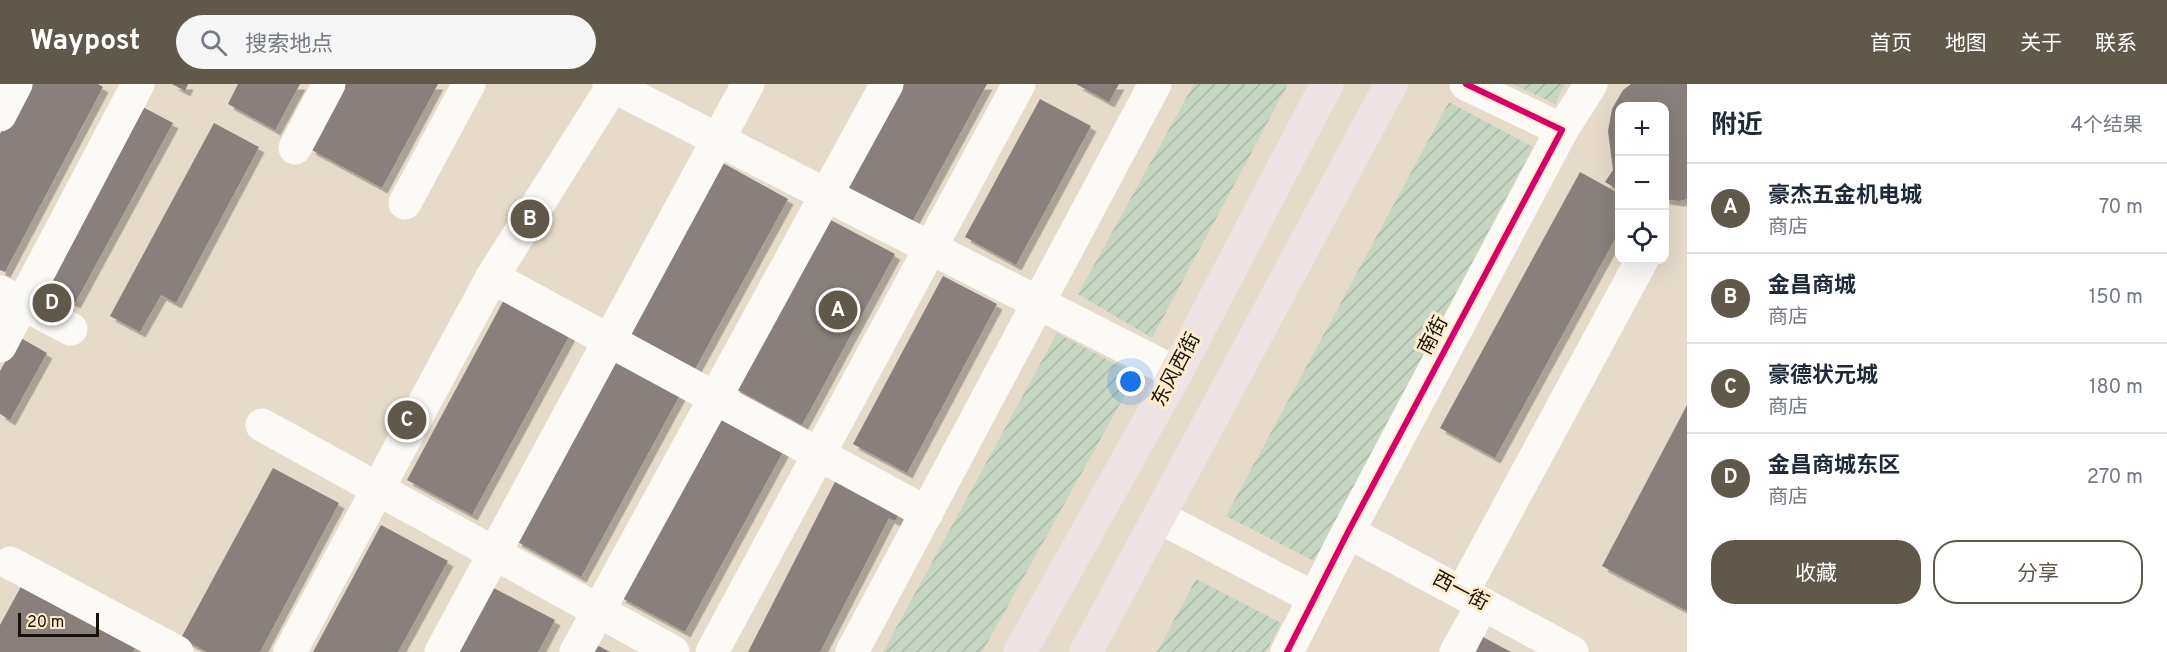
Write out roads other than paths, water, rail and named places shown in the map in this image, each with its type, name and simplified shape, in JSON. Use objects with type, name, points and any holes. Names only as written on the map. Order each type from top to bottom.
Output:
[{"type":"main road","name":"东风西街","points":[[1020,652],[1176,373],[1327,84]]},
{"type":"main road","points":[[1086,652],[1392,84]]},
{"type":"street","points":[[0,115],[16,84]]},
{"type":"street","points":[[0,346],[11,298],[138,84]]},
{"type":"street","points":[[295,148],[329,84]]},
{"type":"street","points":[[405,203],[469,84]]},
{"type":"street","points":[[441,652],[748,84]]},
{"type":"street","points":[[576,652],[887,84]]},
{"type":"street","points":[[712,652],[1019,84]]},
{"type":"street","points":[[852,652],[1155,84]]},
{"type":"street","points":[[1466,84],[1562,130]]},
{"type":"street","name":"南街","points":[[1287,652],[1348,532],[1562,130],[1591,84]]},
{"type":"street","points":[[290,652],[492,278],[612,85],[1176,373]]},
{"type":"street","points":[[1456,652],[1472,598],[1640,264]]},
{"type":"street","points":[[492,278],[927,513]]},
{"type":"street","points":[[11,298],[71,329]]},
{"type":"street","points":[[262,425],[673,652]]},
{"type":"street","points":[[1158,517],[1314,598]]},
{"type":"street","name":"西一街","points":[[1348,532],[1572,652]]},
{"type":"street","points":[[10,563],[170,650]]},
{"type":"place","name":"金昌商城","points":[[530,219]]},
{"type":"place","name":"金昌商城东区","points":[[52,303]]},
{"type":"place","name":"豪杰五金机电城","points":[[838,310]]},
{"type":"place","name":"豪德状元城","points":[[407,420]]}]
